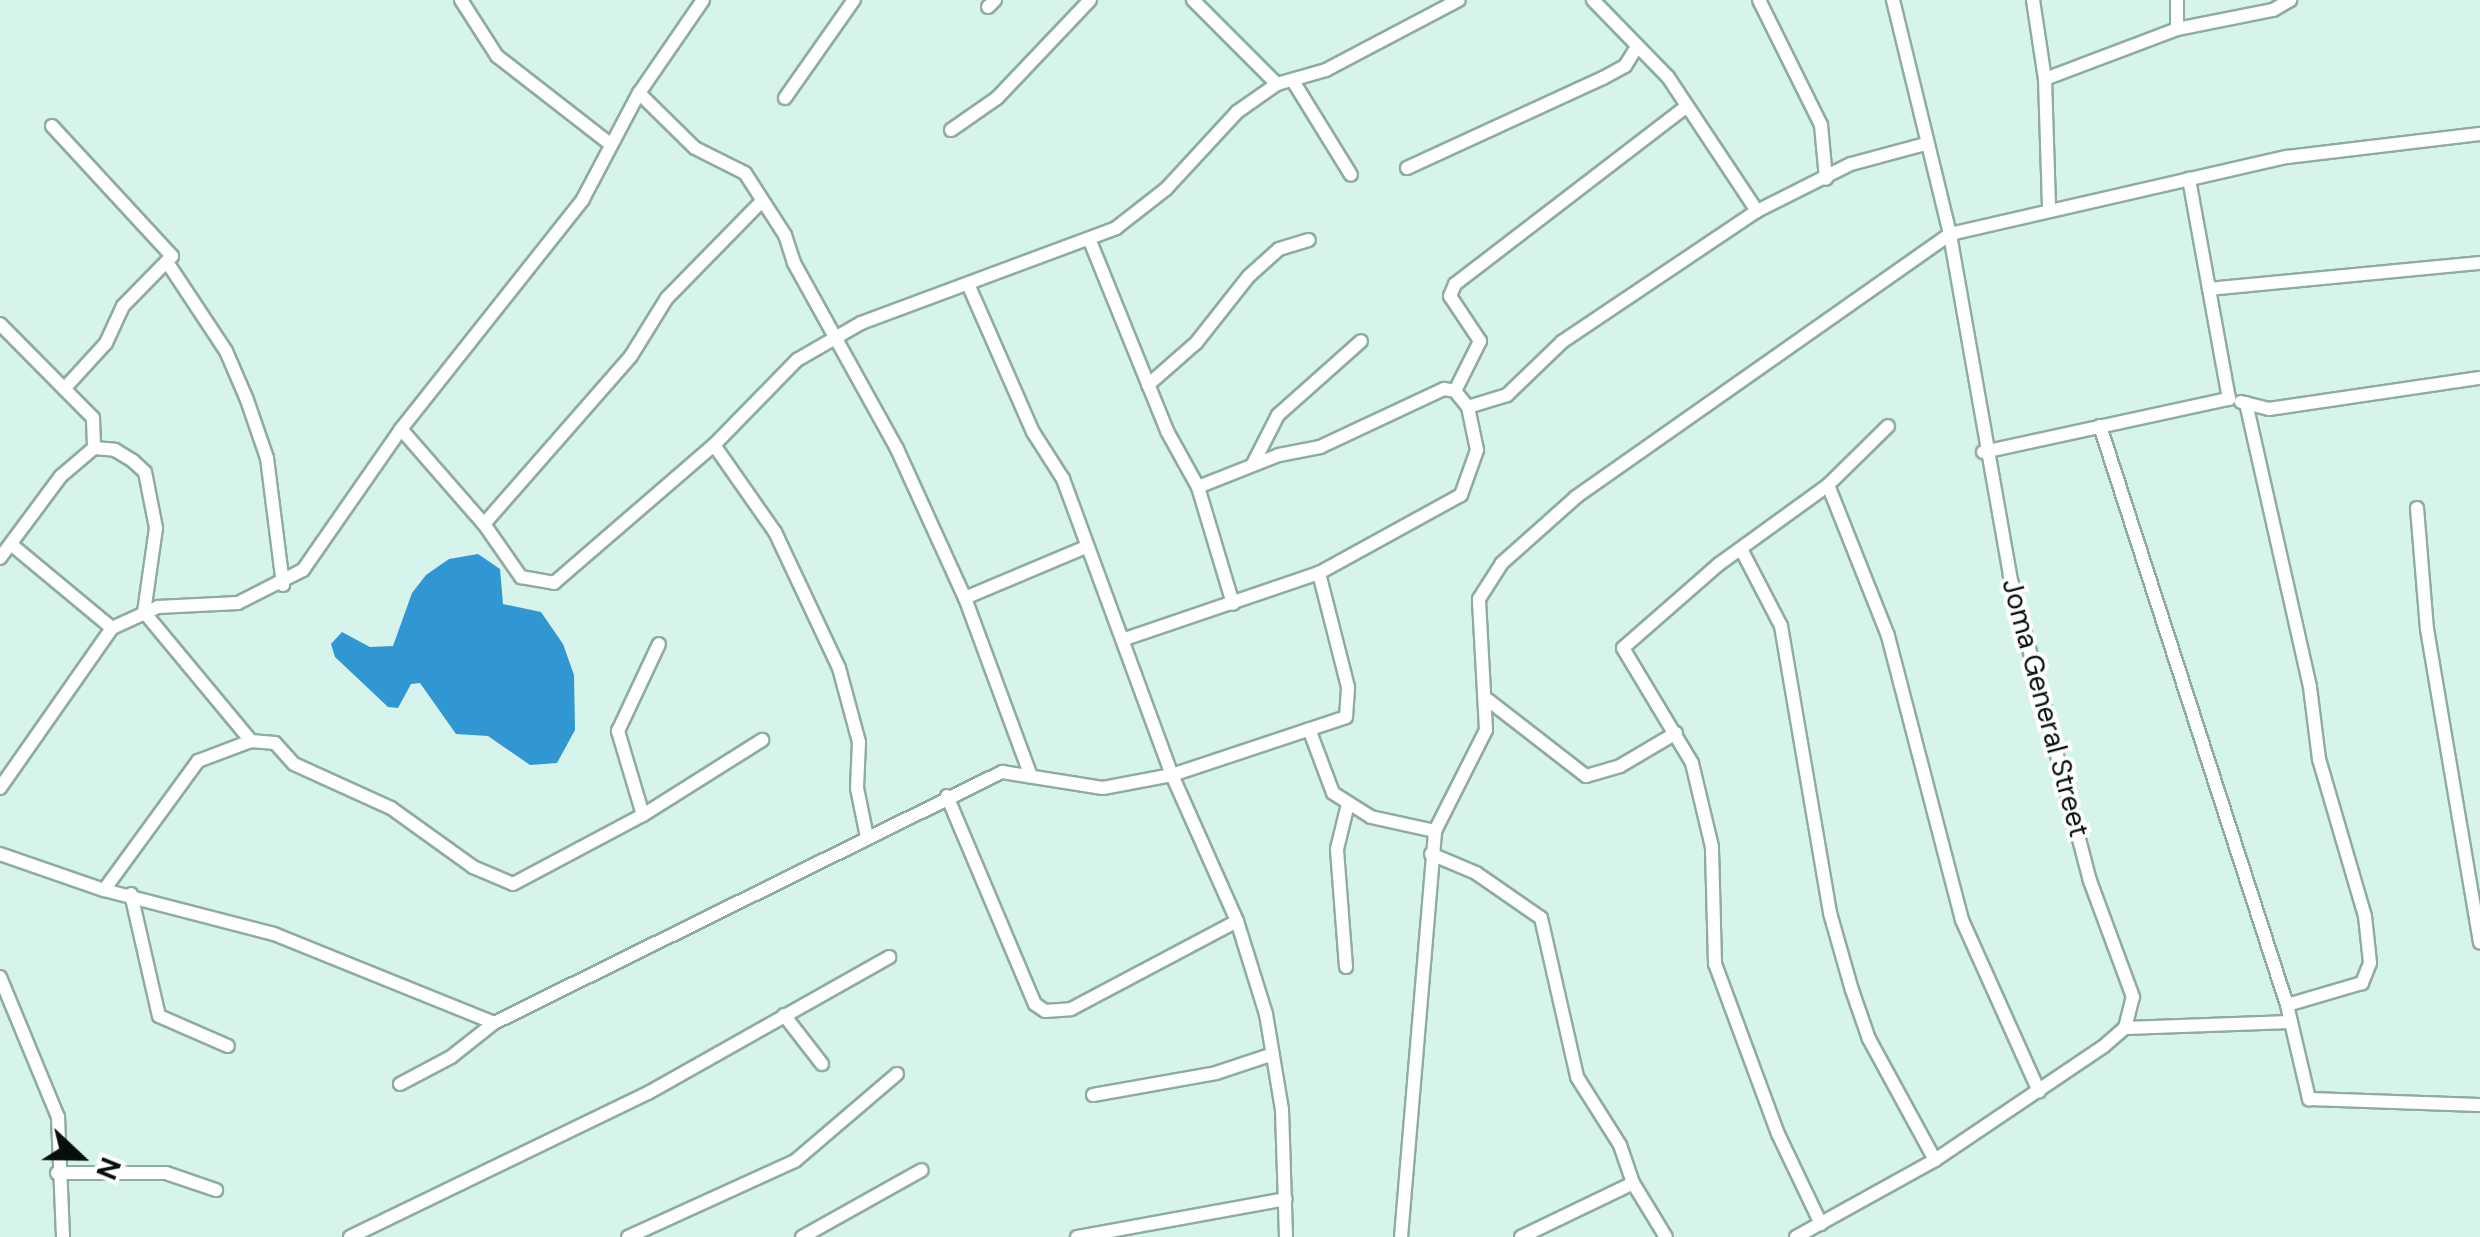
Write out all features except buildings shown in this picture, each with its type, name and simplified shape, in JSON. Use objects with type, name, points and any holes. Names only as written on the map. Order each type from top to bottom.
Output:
[{"type":"street","points":[[461,0],[498,56],[610,144]]},
{"type":"street","points":[[0,788],[112,628],[144,612],[238,603],[284,586],[303,570],[401,429],[583,199],[639,93],[703,0]]},
{"type":"street","points":[[785,98],[854,0]]},
{"type":"street","points":[[950,130],[997,98],[1090,0]]},
{"type":"street","points":[[1193,0],[1277,84]]},
{"type":"street","points":[[401,429],[484,524],[521,577],[554,583],[714,445],[797,360],[838,334],[1090,241],[1137,214],[1237,112],[1277,84],[1405,33],[1459,0]]},
{"type":"street","points":[[1593,0],[1635,50],[1668,77],[1756,211]]},
{"type":"street","points":[[1759,0],[1821,125],[1826,179]]},
{"type":"street","name":"Joma General Street","points":[[1893,0],[1950,234],[1984,452],[2090,881],[2129,977],[2133,997],[2125,1028]]},
{"type":"street","points":[[2033,0],[2045,79],[2049,210]]},
{"type":"street","points":[[2176,0],[2177,29]]},
{"type":"street","points":[[2045,79],[2177,29],[2290,0]]},
{"type":"street","points":[[1408,168],[1602,78],[1625,66],[1635,50]]},
{"type":"street","points":[[1293,80],[1350,175]]},
{"type":"street","points":[[639,93],[695,148],[746,173],[838,334],[965,598],[1031,776]]},
{"type":"street","points":[[1456,391],[1480,341],[1450,296],[1455,284],[1686,108]]},
{"type":"street","points":[[52,126],[167,246],[169,265],[226,351],[267,458],[284,586]]},
{"type":"street","points":[[1401,1237],[1435,831],[1482,748],[1488,700],[1479,599],[1502,563],[1576,497],[1950,234],[2287,157],[2480,134]]},
{"type":"street","points":[[1468,408],[1508,395],[1572,335],[1756,211],[1851,164],[1925,144]]},
{"type":"street","points":[[2190,178],[2229,399]]},
{"type":"street","points":[[484,524],[632,356],[667,298],[762,201]]},
{"type":"street","points":[[1148,385],[1196,343],[1249,276],[1279,249],[1309,240]]},
{"type":"street","points":[[1090,241],[1148,385],[1198,487],[1233,604]]},
{"type":"street","points":[[2209,288],[2480,263]]},
{"type":"street","points":[[64,389],[106,343],[123,306],[169,265]]},
{"type":"street","points":[[968,284],[1034,432],[1063,479],[1125,638],[1172,774],[1236,921],[1266,1014],[1282,1110],[1286,1237]]},
{"type":"street","points":[[0,324],[94,418],[99,431],[94,448],[61,476],[0,558]]},
{"type":"street","points":[[1254,464],[1278,415],[1361,340]]},
{"type":"street","points":[[1984,452],[2229,399],[2269,409],[2480,378]]},
{"type":"street","points":[[1125,638],[1318,574],[1467,488],[1477,450],[1468,408],[1456,391],[1444,389],[1320,448],[1254,464],[1198,487]]},
{"type":"street","points":[[2246,403],[2310,687],[2320,759],[2365,916],[2370,964],[2362,983],[2288,1005]]},
{"type":"street","points":[[1820,1224],[1778,1134],[1715,964],[1712,847],[1698,782],[1676,733],[1623,648],[1741,549],[1828,485],[1888,426]]},
{"type":"street","points":[[2100,426],[2288,1005],[2309,1099],[2480,1104]]},
{"type":"street","points":[[714,445],[775,532],[839,668],[859,742],[857,788],[867,837]]},
{"type":"street","points":[[94,448],[114,450],[144,472],[156,528],[144,612],[250,740]]},
{"type":"street","points":[[1828,485],[1888,636],[1962,920],[2039,1091]]},
{"type":"street","points":[[2417,508],[2427,629],[2480,943]]},
{"type":"street","points":[[12,545],[112,628]]},
{"type":"street","points":[[965,598],[1086,546]]},
{"type":"street","points":[[1741,549],[1781,626],[1790,705],[1822,837],[1830,912],[1852,990],[1870,1039],[1935,1160]]},
{"type":"street","points":[[400,1084],[451,1057],[494,1023],[590,981],[723,906],[1002,772],[1078,789],[1172,774],[1346,717],[1348,706],[1318,574]]},
{"type":"street","points":[[642,816],[618,731],[659,644]]},
{"type":"street","points":[[1488,700],[1586,776],[1620,766],[1676,733]]},
{"type":"street","points":[[1309,729],[1325,778],[1348,804],[1371,817],[1435,831]]},
{"type":"street","points":[[104,890],[198,761],[250,740],[275,743],[294,764],[390,808],[472,867],[513,884],[642,816],[762,740]]},
{"type":"street","points":[[947,796],[1035,1004],[1046,1011],[1071,1010],[1236,921]]},
{"type":"street","points":[[1346,968],[1337,849],[1348,804]]},
{"type":"street","points":[[0,854],[104,890],[132,894],[274,934],[494,1023]]},
{"type":"street","points":[[1432,854],[1476,873],[1541,918],[1576,1078],[1620,1145],[1633,1184],[1666,1237]]},
{"type":"street","points":[[132,894],[159,1016],[228,1046]]},
{"type":"street","points":[[350,1237],[612,1112],[889,957]]},
{"type":"street","points":[[0,976],[58,1117],[57,1172],[63,1237]]},
{"type":"street","points":[[784,1015],[822,1064]]},
{"type":"street","points":[[1796,1237],[1935,1160],[2125,1028],[2291,1022]]},
{"type":"street","points":[[1093,1095],[1216,1072],[1270,1055]]},
{"type":"street","points":[[628,1237],[795,1161],[898,1074]]},
{"type":"street","points":[[802,1237],[922,1170]]},
{"type":"street","points":[[57,1172],[166,1173],[216,1190]]},
{"type":"street","points":[[1520,1237],[1633,1184]]},
{"type":"street","points":[[1077,1237],[1286,1199]]},
{"type":"water","points":[[478,554],[500,569],[503,604],[541,612],[563,644],[574,675],[575,730],[557,763],[530,765],[488,736],[456,734],[420,683],[411,684],[398,708],[388,707],[335,657],[331,644],[342,632],[370,647],[393,646],[412,593],[426,575],[449,559]]}]
